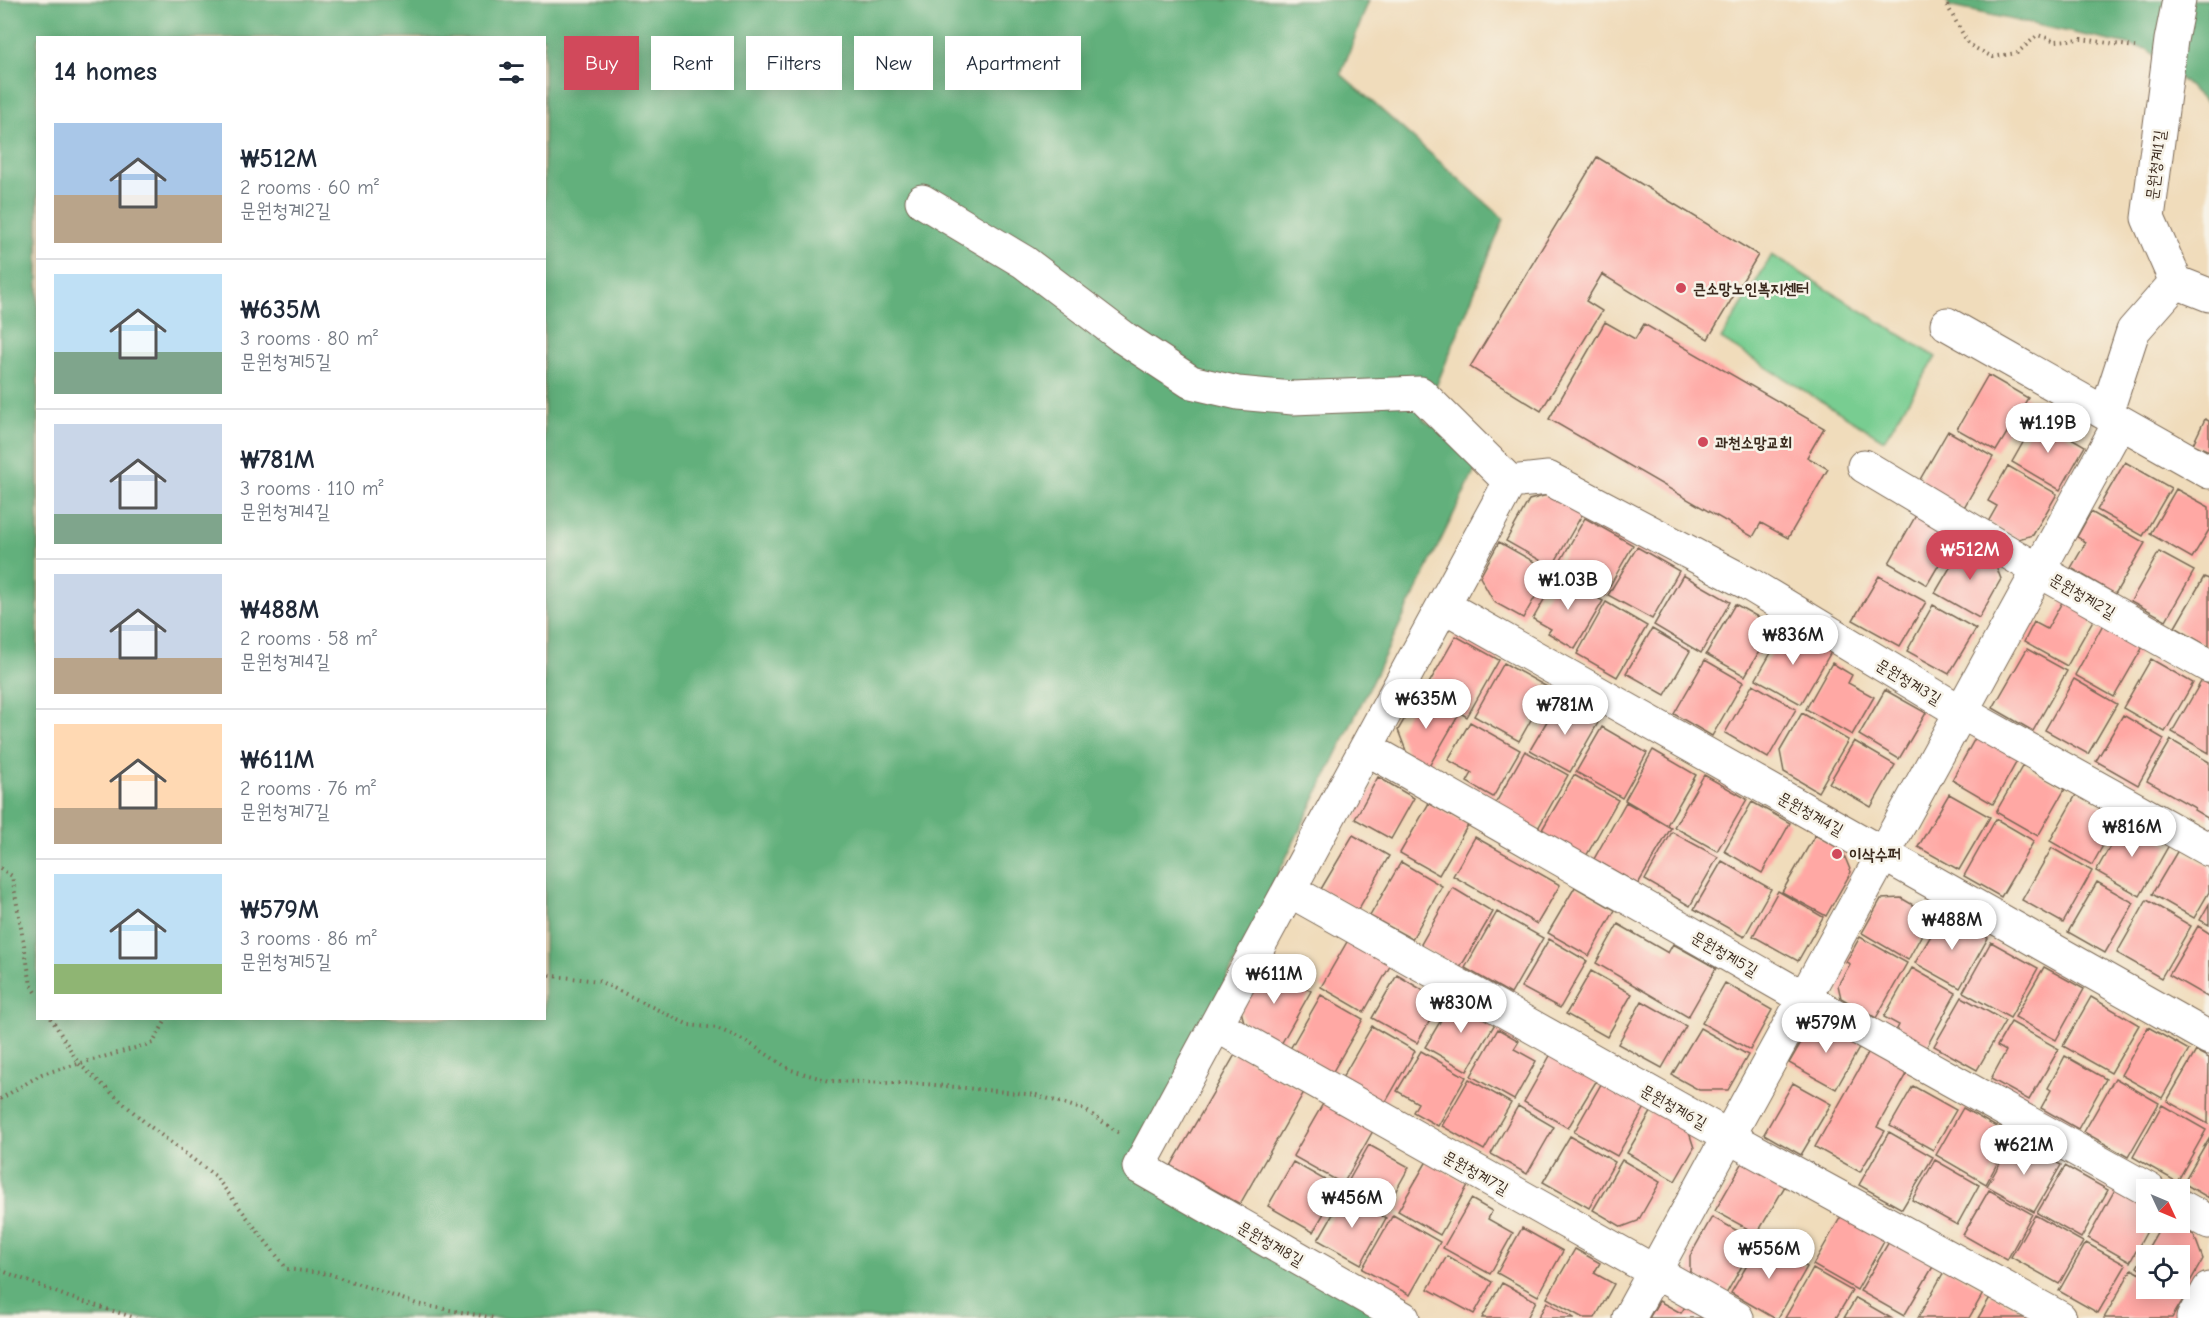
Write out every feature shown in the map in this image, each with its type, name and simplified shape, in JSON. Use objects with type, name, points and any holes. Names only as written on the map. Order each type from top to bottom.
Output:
[{"type":"street","name":"문원청계1길","points":[[2175,282],[2148,218],[2171,40],[2179,0]]},
{"type":"street","points":[[922,201],[1024,262],[1124,338],[1191,382],[1238,393],[1293,398],[1419,393],[1510,482],[1139,1167]]},
{"type":"street","points":[[1629,1318],[2038,570],[2113,418],[2133,331],[2175,282],[2209,295]]},
{"type":"street","points":[[1947,324],[2209,472]]},
{"type":"street","name":"문원청계2길","points":[[1864,466],[2038,570],[2209,666]]},
{"type":"street","name":"문원청계3길","points":[[1510,482],[1548,478],[1749,584],[1961,712],[2209,850]]},
{"type":"street","name":"문원청계4길","points":[[1444,606],[2209,1038]]},
{"type":"street","name":"문원청계5길","points":[[1366,748],[1804,998],[2136,1182]]},
{"type":"street","name":"문원청계6길","points":[[1289,890],[1729,1137],[2060,1318]]},
{"type":"street","name":"문원청계7길","points":[[1216,1025],[1737,1318]]},
{"type":"street","name":"문원청계8길","points":[[1139,1167],[1403,1318]]},
{"type":"street","points":[[2190,1212],[2209,1222]]},
{"type":"street","points":[[2193,1318],[2209,1290]]},
{"type":"path","points":[[1944,0],[1970,45],[1993,57],[2017,53],[2038,35],[2056,41],[2082,39],[2141,48],[2171,40]]},
{"type":"path","points":[[0,868],[12,876],[31,985],[36,992]]},
{"type":"path","points":[[546,975],[599,981],[689,1025],[717,1028],[749,1043],[791,1070],[830,1081],[925,1084],[1036,1095],[1085,1110],[1117,1130],[1139,1167]]},
{"type":"path","points":[[52,1020],[79,1064],[148,1125],[216,1176],[287,1269],[329,1274],[417,1304],[494,1318]]},
{"type":"path","points":[[0,1099],[42,1074],[153,1043],[166,1020]]},
{"type":"path","points":[[0,1270],[68,1297],[126,1317],[136,1318]]},
{"type":"green space","points":[[0,0],[1369,0],[1341,74],[1504,219],[1423,419],[1480,460],[1134,1170],[1392,1318],[0,1318]]},
{"type":"green space","points":[[1947,0],[2209,0],[2209,105],[2147,49],[1949,6]]},
{"type":"green space","points":[[1772,255],[1936,357],[1884,440],[1721,339]]},
{"type":"building","name":"큰소망노인복지센터","points":[[1597,157],[1758,255],[1708,339],[1602,274],[1586,301],[1602,311],[1541,411],[1470,367]]},
{"type":"building","name":"과천소망교회","points":[[1605,322],[1635,339],[1644,324],[1824,428],[1807,457],[1828,469],[1788,538],[1761,523],[1753,537],[1549,419]]},
{"type":"building","points":[[1988,375],[2028,398],[1996,451],[1957,429]]},
{"type":"building","points":[[2037,418],[2085,446],[2060,490],[2012,462]]},
{"type":"building","points":[[2205,419],[2209,421],[2209,451],[2193,444]]},
{"type":"building","points":[[1948,431],[1993,457],[1963,509],[1918,483]]},
{"type":"building","points":[[2125,462],[2171,488],[2143,536],[2097,510]]},
{"type":"building","points":[[2008,466],[2057,494],[2033,535],[2018,539],[1988,522],[1997,506],[1988,501]]},
{"type":"building","points":[[2176,489],[2209,507],[2209,530],[2192,558],[2150,534]]},
{"type":"building","points":[[1551,494],[1583,513],[1552,567],[1506,541],[1529,500]]},
{"type":"building","points":[[1919,510],[1958,532],[1927,585],[1889,563]]},
{"type":"building","points":[[2091,512],[2145,543],[2115,594],[2071,568],[2086,542],[2077,537]]},
{"type":"building","points":[[1585,518],[1633,545],[1604,596],[1556,569]]},
{"type":"building","points":[[1499,542],[1550,571],[1523,618],[1494,602],[1480,577]]},
{"type":"building","points":[[1965,542],[1993,558],[2001,579],[1979,618],[1935,593]]},
{"type":"building","points":[[1637,547],[1679,571],[1652,619],[1608,595]]},
{"type":"building","points":[[2159,552],[2194,571],[2166,620],[2131,601]]},
{"type":"building","points":[[1558,575],[1603,601],[1575,649],[1548,633],[1551,629],[1533,619]]},
{"type":"building","points":[[1683,575],[1730,602],[1701,653],[1654,625]]},
{"type":"building","points":[[1879,576],[1926,602],[1900,646],[1853,620]]},
{"type":"building","points":[[2204,577],[2209,579],[2209,647],[2175,627]]},
{"type":"building","points":[[2065,597],[2096,615],[2067,666],[2024,642],[2034,622],[2047,629]]},
{"type":"building","points":[[1606,602],[1647,626],[1617,677],[1577,654]]},
{"type":"building","points":[[1735,604],[1774,626],[1745,676],[1706,654]]},
{"type":"building","points":[[1933,605],[1976,629],[1949,674],[1907,651]]},
{"type":"building","points":[[2105,621],[2145,643],[2114,697],[2075,675]]},
{"type":"building","points":[[1786,627],[1831,652],[1801,704],[1756,679]]},
{"type":"building","points":[[1652,629],[1690,651],[1665,695],[1626,673]]},
{"type":"building","points":[[1456,636],[1499,660],[1467,717],[1424,692]]},
{"type":"building","points":[[2027,649],[2067,671],[2033,731],[1993,708]]},
{"type":"building","points":[[2151,659],[2193,683],[2165,732],[2123,708]]},
{"type":"building","points":[[1705,660],[1743,682],[1712,736],[1674,714]]},
{"type":"building","points":[[1504,663],[1549,688],[1519,741],[1474,716]]},
{"type":"building","points":[[1832,663],[1852,675],[1848,683],[1874,697],[1852,735],[1806,709]]},
{"type":"building","points":[[2074,679],[2117,704],[2088,754],[2045,730]]},
{"type":"building","points":[[2202,680],[2209,685],[2209,753],[2172,732]]},
{"type":"building","points":[[1753,684],[1796,709],[1768,758],[1725,733]]},
{"type":"building","points":[[1885,690],[1926,713],[1899,759],[1859,735]]},
{"type":"building","points":[[1419,694],[1458,716],[1428,768],[1408,756],[1398,730]]},
{"type":"building","points":[[1560,699],[1599,721],[1570,772],[1530,750]]},
{"type":"building","points":[[1802,713],[1848,740],[1818,792],[1784,772],[1780,751]]},
{"type":"building","points":[[2123,715],[2164,739],[2138,785],[2096,761]]},
{"type":"building","points":[[1470,722],[1520,750],[1493,797],[1467,782],[1472,773],[1448,760]]},
{"type":"building","points":[[1602,727],[1647,753],[1622,798],[1576,772]]},
{"type":"building","points":[[1979,731],[2021,754],[1993,804],[1952,780]]},
{"type":"building","points":[[2171,740],[2209,762],[2209,819],[2194,810],[2195,808],[2147,781]]},
{"type":"building","points":[[1854,741],[1895,765],[1871,807],[1829,783]]},
{"type":"building","points":[[1653,750],[1696,775],[1667,825],[1625,800]]},
{"type":"building","points":[[1525,751],[1568,775],[1537,830],[1494,806]]},
{"type":"building","points":[[2023,765],[2065,789],[2038,836],[1996,812]]},
{"type":"building","points":[[1574,775],[1618,800],[1585,858],[1540,833]]},
{"type":"building","points":[[1704,775],[1747,799],[1717,851],[1674,827]]},
{"type":"building","points":[[1378,777],[1414,798],[1391,839],[1355,819]]},
{"type":"building","points":[[2077,793],[2119,817],[2092,865],[2050,841]]},
{"type":"building","points":[[1949,794],[1990,817],[1959,870],[1918,847]]},
{"type":"building","points":[[1626,802],[1671,828],[1638,884],[1594,859]]},
{"type":"building","points":[[1752,802],[1790,823],[1762,873],[1724,851]]},
{"type":"building","points":[[1429,803],[1468,825],[1439,875],[1400,853]]},
{"type":"building","points":[[1996,819],[2034,841],[2001,897],[1964,876]]},
{"type":"building","points":[[2125,820],[2169,845],[2140,896],[2096,871]]},
{"type":"building","points":[[1672,832],[1718,857],[1690,906],[1645,880]]},
{"type":"building","points":[[1353,835],[1389,856],[1358,910],[1321,889]]},
{"type":"building","points":[[1815,835],[1842,850],[1851,872],[1826,916],[1782,892]]},
{"type":"building","points":[[1475,837],[1560,885],[1537,924],[1453,876]]},
{"type":"building","points":[[2052,848],[2092,871],[2063,923],[2022,900]]},
{"type":"building","points":[[2178,850],[2209,867],[2209,892],[2194,918],[2152,894]]},
{"type":"building","points":[[1722,861],[1771,889],[1744,937],[1694,909]]},
{"type":"building","points":[[1401,862],[1442,886],[1412,939],[1370,916]]},
{"type":"building","points":[[2097,882],[2134,903],[2105,953],[2068,932]]},
{"type":"building","points":[[1575,887],[1615,910],[1589,956],[1548,933]]},
{"type":"building","points":[[1453,888],[1493,912],[1460,968],[1420,946]]},
{"type":"building","points":[[1778,891],[1823,917],[1798,961],[1753,936]]},
{"type":"building","points":[[1901,898],[1932,916],[1908,960],[1862,933],[1881,899]]},
{"type":"building","points":[[2147,900],[2191,926],[2161,978],[2117,953]]},
{"type":"building","points":[[2209,904],[2209,925],[2200,920]]},
{"type":"building","points":[[1497,912],[1543,938],[1511,994],[1465,968]]},
{"type":"building","points":[[1944,913],[1988,938],[1960,988],[1915,963]]},
{"type":"building","points":[[1618,924],[1668,953],[1673,944],[1716,968],[1688,1017],[1596,963]]},
{"type":"building","points":[[2198,926],[2209,933],[2209,998],[2169,975]]},
{"type":"building","points":[[1351,935],[1394,959],[1364,1012],[1321,987]]},
{"type":"building","points":[[1860,937],[1907,963],[1876,1018],[1841,998],[1838,985],[1850,964],[1846,962]]},
{"type":"building","points":[[1549,939],[1587,961],[1560,1008],[1521,987]]},
{"type":"building","points":[[1991,942],[2038,968],[2010,1018],[1963,992]]},
{"type":"building","points":[[1267,965],[1311,991],[1280,1046],[1245,1026],[1241,1011]]},
{"type":"building","points":[[2044,967],[2084,989],[2056,1040],[2015,1017]]},
{"type":"building","points":[[1912,968],[1956,993],[1926,1048],[1896,1031],[1899,1025],[1884,1017]]},
{"type":"building","points":[[1591,971],[1632,994],[1607,1037],[1566,1014]]},
{"type":"building","points":[[1397,975],[1441,1001],[1417,1043],[1372,1018]]},
{"type":"building","points":[[1725,983],[1772,1010],[1750,1050],[1702,1023]]},
{"type":"building","points":[[1321,995],[1363,1019],[1332,1073],[1290,1049]]},
{"type":"building","points":[[1962,997],[2005,1021],[1977,1070],[1934,1046]]},
{"type":"building","points":[[2091,997],[2139,1025],[2111,1073],[2063,1046]]},
{"type":"building","points":[[1454,998],[1496,1022],[1467,1071],[1425,1047]]},
{"type":"building","points":[[1642,1001],[1686,1026],[1662,1068],[1618,1044]]},
{"type":"building","points":[[2011,1022],[2059,1049],[2029,1100],[1991,1079],[2006,1051],[1997,1046]]},
{"type":"building","points":[[1826,1023],[1862,1043],[1836,1089],[1789,1063],[1810,1027]]},
{"type":"building","points":[[1372,1026],[1415,1051],[1384,1105],[1341,1080]]},
{"type":"building","points":[[2148,1027],[2189,1050],[2162,1098],[2121,1075]]},
{"type":"building","points":[[1700,1028],[1748,1055],[1728,1090],[1699,1090],[1672,1075]]},
{"type":"building","points":[[1498,1029],[1519,1041],[1514,1049],[1536,1061],[1514,1100],[1471,1076]]},
{"type":"building","points":[[1872,1046],[1911,1067],[1877,1127],[1885,1131],[1860,1172],[1815,1147]]},
{"type":"building","points":[[1421,1051],[1466,1077],[1438,1126],[1413,1112],[1418,1103],[1397,1091]]},
{"type":"building","points":[[2196,1051],[2209,1058],[2208,1124],[2167,1101]]},
{"type":"building","points":[[1236,1053],[1304,1092],[1240,1204],[1171,1166]]},
{"type":"building","points":[[1551,1054],[1597,1080],[1568,1128],[1524,1102]]},
{"type":"building","points":[[2065,1056],[2106,1079],[2078,1129],[2041,1108],[2051,1090],[2048,1088]]},
{"type":"building","points":[[2115,1078],[2159,1103],[2128,1157],[2084,1132]]},
{"type":"building","points":[[1469,1079],[1511,1103],[1484,1150],[1442,1126]]},
{"type":"building","points":[[1604,1079],[1647,1104],[1617,1156],[1574,1132]]},
{"type":"building","points":[[1793,1083],[1831,1104],[1801,1155],[1764,1134]]},
{"type":"building","points":[[1913,1086],[1956,1110],[1933,1150],[1890,1126]]},
{"type":"building","points":[[1324,1102],[1374,1129],[1343,1184],[1293,1156]]},
{"type":"building","points":[[2162,1105],[2206,1130],[2179,1179],[2172,1179],[2133,1157]]},
{"type":"building","points":[[1518,1106],[1554,1127],[1527,1174],[1491,1154]]},
{"type":"building","points":[[1654,1107],[1687,1126],[1694,1148],[1675,1181],[1627,1153]]},
{"type":"building","points":[[1963,1108],[2012,1136],[1986,1184],[1936,1155]]},
{"type":"building","points":[[1889,1132],[1933,1157],[1902,1209],[1859,1185]]},
{"type":"building","points":[[1570,1136],[1615,1162],[1589,1208],[1543,1182]]},
{"type":"building","points":[[2209,1138],[2209,1198],[2190,1187],[2190,1179],[2185,1179]]},
{"type":"building","points":[[2014,1139],[2061,1165],[2034,1212],[1987,1186]]},
{"type":"building","points":[[1369,1145],[1409,1167],[1385,1210],[1345,1187]]},
{"type":"building","points":[[1746,1157],[1788,1181],[1757,1234],[1715,1211]]},
{"type":"building","points":[[1622,1160],[1660,1182],[1638,1221],[1622,1227],[1593,1210]]},
{"type":"building","points":[[1935,1160],[1979,1185],[1957,1225],[1912,1200]]},
{"type":"building","points":[[1427,1161],[1468,1185],[1440,1235],[1398,1211]]},
{"type":"building","points":[[1293,1162],[1339,1188],[1313,1232],[1268,1206]]},
{"type":"building","points":[[2065,1166],[2108,1190],[2081,1238],[2037,1213]]},
{"type":"building","points":[[2117,1186],[2136,1197],[2136,1233],[2146,1233],[2139,1245],[2136,1245],[2136,1251],[2130,1262],[2088,1238]]},
{"type":"building","points":[[1989,1190],[2032,1214],[2007,1260],[1963,1235]]},
{"type":"building","points":[[1344,1195],[1386,1218],[1361,1264],[1318,1240]]},
{"type":"building","points":[[1471,1199],[1492,1211],[1488,1219],[1513,1233],[1490,1274],[1443,1248]]},
{"type":"building","points":[[1843,1213],[1886,1238],[1857,1290],[1813,1265]]},
{"type":"building","points":[[1393,1215],[1440,1242],[1410,1295],[1362,1269]]},
{"type":"building","points":[[2035,1215],[2083,1242],[2059,1284],[2011,1257]]},
{"type":"building","points":[[1712,1217],[1756,1241],[1726,1294],[1690,1273],[1690,1256]]},
{"type":"building","points":[[1522,1228],[1563,1251],[1538,1296],[1497,1273]]},
{"type":"building","points":[[2157,1233],[2190,1233],[2194,1235],[2203,1259],[2190,1282],[2190,1245],[2150,1245]]},
{"type":"building","points":[[1890,1240],[1934,1265],[1904,1316],[1860,1291]]},
{"type":"building","points":[[1761,1241],[1807,1267],[1778,1318],[1774,1318],[1731,1293]]},
{"type":"building","points":[[2086,1243],[2126,1265],[2098,1313],[2059,1291]]},
{"type":"building","points":[[1575,1249],[1600,1263],[1594,1273],[1614,1284],[1595,1318],[1583,1318],[1547,1298]]},
{"type":"building","points":[[1447,1256],[1492,1282],[1474,1314],[1428,1289]]},
{"type":"building","points":[[1946,1268],[1985,1290],[1969,1318],[1918,1318]]},
{"type":"building","points":[[1813,1269],[1852,1291],[1836,1318],[1785,1318]]},
{"type":"building","points":[[2132,1269],[2136,1271],[2136,1299],[2183,1299],[2172,1318],[2104,1318]]},
{"type":"building","points":[[1502,1283],[1536,1301],[1527,1318],[1482,1318]]},
{"type":"building","points":[[1992,1294],[2035,1318],[1978,1318]]},
{"type":"building","points":[[1856,1298],[1891,1318],[1844,1318]]},
{"type":"building","points":[[1659,1301],[1681,1313],[1685,1307],[1704,1318],[1649,1318]]},
{"type":"building","points":[[1547,1302],[1574,1318],[1538,1318]]},
{"type":"place","name":"큰소망노인복지센터","points":[[1681,288]]},
{"type":"place","name":"과천소망교회","points":[[1703,442]]},
{"type":"place","name":"이삭수퍼","points":[[1837,854]]}]
